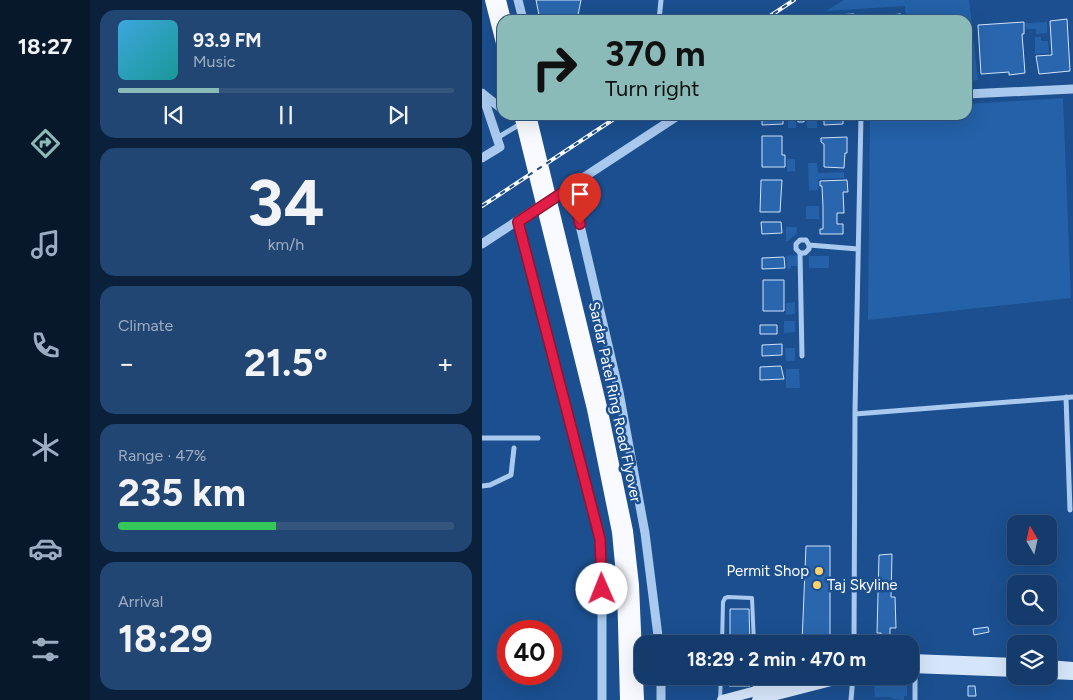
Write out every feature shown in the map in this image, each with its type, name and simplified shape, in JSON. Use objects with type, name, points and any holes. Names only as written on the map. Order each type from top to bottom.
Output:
[{"type":"highway","points":[[491,0],[497,23]]},
{"type":"highway","points":[[500,0],[504,15]]},
{"type":"highway","name":"Sardar Patel Ring Road Flyover","points":[[521,120],[593,409],[618,532],[628,586],[638,700]]},
{"type":"highway","name":"Sardar Patel Ring Road Flyover","points":[[531,120],[602,407],[627,531],[626,700]]},
{"type":"main road","points":[[919,663],[1007,663]]},
{"type":"main road","points":[[919,664],[1007,671]]},
{"type":"main road","points":[[1057,665],[1072,666]]},
{"type":"main road","points":[[1057,675],[1072,676]]},
{"type":"main road","points":[[756,695],[785,685]]},
{"type":"main road","points":[[721,700],[807,685]]},
{"type":"street","points":[[518,0],[522,15]]},
{"type":"street","points":[[660,15],[661,0]]},
{"type":"street","points":[[972,94],[1072,89]]},
{"type":"street","points":[[482,93],[497,105]]},
{"type":"street","points":[[482,93],[498,142]]},
{"type":"street","points":[[482,158],[498,142],[529,120]]},
{"type":"street","points":[[482,244],[672,120]]},
{"type":"street","points":[[854,635],[861,120]]},
{"type":"street","points":[[571,187],[619,392],[645,533],[658,635]]},
{"type":"street","points":[[518,222],[600,539],[602,570],[602,700]]},
{"type":"street","points":[[802,356],[800,253],[796,249],[796,244],[800,240],[806,240],[809,244],[858,248]]},
{"type":"street","points":[[800,253],[805,253],[809,249],[809,244]]},
{"type":"street","points":[[856,414],[1069,397],[1070,510]]},
{"type":"street","points":[[482,438],[538,438]]},
{"type":"street","points":[[482,486],[490,485],[511,475],[514,448]]},
{"type":"street","points":[[661,685],[662,700]]},
{"type":"street","points":[[851,700],[852,685]]},
{"type":"street","points":[[914,685],[915,700]]},
{"type":"lane","points":[[722,635],[723,602],[728,597],[752,598],[754,635]]},
{"type":"lane","points":[[721,685],[721,700]]},
{"type":"shaded area","points":[[844,0],[969,0],[971,15],[906,15],[905,6],[826,11]]},
{"type":"shaded area","points":[[1047,22],[1047,33],[1036,34],[1036,29],[1026,29],[1025,23]]},
{"type":"shaded area","points":[[972,27],[978,80],[972,81]]},
{"type":"shaded area","points":[[1035,37],[1041,37],[1041,41],[1048,41],[1049,53],[1035,54]]},
{"type":"shaded area","points":[[1063,98],[1071,298],[868,320],[870,120],[972,120],[972,104]]},
{"type":"shaded area","points":[[788,120],[796,120],[796,128],[788,128]]},
{"type":"shaded area","points":[[806,120],[817,120],[817,128],[807,128]]},
{"type":"shaded area","points":[[787,159],[795,159],[795,171],[787,172]]},
{"type":"shaded area","points":[[808,163],[817,163],[818,173],[844,172],[844,178],[818,179],[818,190],[809,191]]},
{"type":"shaded area","points":[[806,206],[819,206],[819,219],[806,219]]},
{"type":"shaded area","points":[[786,227],[797,227],[797,233],[788,241],[786,241]]},
{"type":"shaded area","points":[[797,255],[797,266],[791,266],[791,269],[787,269],[786,256]]},
{"type":"shaded area","points":[[809,256],[829,256],[829,268],[809,268]]},
{"type":"shaded area","points":[[795,302],[795,314],[786,315],[786,303]]},
{"type":"shaded area","points":[[784,321],[795,321],[795,332],[784,333]]},
{"type":"shaded area","points":[[785,348],[795,348],[795,361],[786,361]]},
{"type":"shaded area","points":[[786,369],[799,369],[800,388],[786,388]]},
{"type":"shaded area","points":[[874,685],[907,685],[907,696],[904,696],[904,700],[892,699],[891,697],[875,697]]},
{"type":"building","points":[[536,0],[581,0],[578,15],[539,15]]},
{"type":"building","points":[[1067,19],[1070,71],[1039,74],[1036,56],[1052,55],[1050,21]]},
{"type":"building","points":[[1024,22],[1024,34],[1022,34],[1025,73],[1009,75],[1009,72],[981,74],[978,25]]},
{"type":"building","points":[[762,120],[783,120],[783,124],[762,125]]},
{"type":"building","points":[[824,120],[843,120],[843,124],[824,125]]},
{"type":"building","points":[[762,136],[782,136],[782,155],[785,155],[785,167],[762,167]]},
{"type":"building","points":[[847,137],[847,153],[845,153],[844,168],[824,167],[824,144],[821,142],[821,138]]},
{"type":"building","points":[[761,180],[782,180],[780,212],[760,212]]},
{"type":"building","points":[[847,180],[848,192],[843,192],[844,213],[837,213],[837,224],[843,224],[843,234],[820,234],[820,229],[823,229],[823,207],[820,181]]},
{"type":"building","points":[[761,222],[781,222],[782,233],[762,234]]},
{"type":"building","points":[[784,257],[785,268],[762,269],[762,258]]},
{"type":"building","points":[[763,280],[784,280],[784,311],[763,311]]},
{"type":"building","points":[[760,325],[777,325],[777,334],[760,334]]},
{"type":"building","points":[[782,344],[782,355],[762,356],[762,345]]},
{"type":"building","points":[[781,366],[784,379],[760,380],[760,367]]},
{"type":"building","name":"Taj Skyline","points":[[806,546],[830,546],[830,635],[802,635]]},
{"type":"building","points":[[892,554],[891,597],[895,597],[896,628],[890,628],[890,635],[877,633],[879,555]]},
{"type":"building","points":[[730,609],[749,609],[750,635],[730,635]]},
{"type":"building","points":[[988,627],[989,632],[974,635],[973,629]]},
{"type":"building","points":[[729,685],[750,685],[750,686]]},
{"type":"building","points":[[968,686],[975,686],[976,696],[968,696]]},
{"type":"railway","points":[[772,15],[794,0]]},
{"type":"railway","points":[[482,206],[612,120]]},
{"type":"place","name":"Permit Shop","points":[[819,571]]},
{"type":"place","name":"Taj Skyline","points":[[817,585]]},
{"type":"route","points":[[580,224],[571,187],[518,222],[600,539],[602,589]]}]
